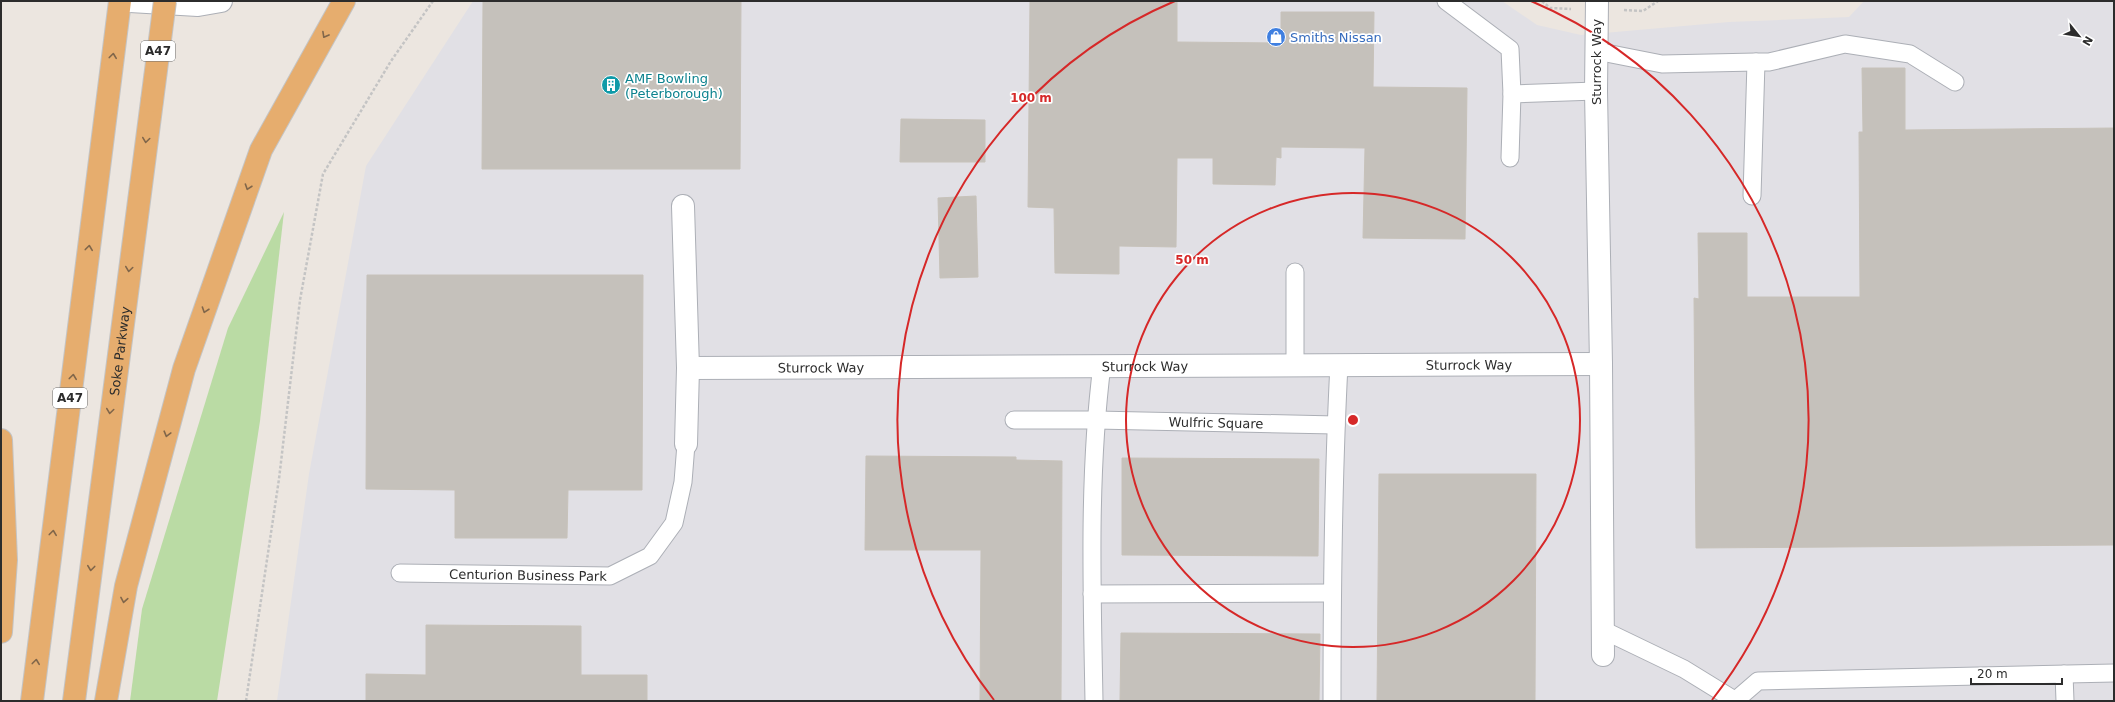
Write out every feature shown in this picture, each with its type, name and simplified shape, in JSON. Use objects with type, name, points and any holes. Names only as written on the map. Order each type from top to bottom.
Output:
[{"type":"highway","name":"A47","points":[[32,701],[120,1]]},
{"type":"highway","name":"Soke Parkway","points":[[74,701],[165,1]]},
{"type":"highway","points":[[106,701],[126,586],[184,369],[261,150],[344,1]]},
{"type":"highway","points":[[1,440],[6,560],[1,632]]},
{"type":"street","points":[[130,1],[198,5],[221,1]]},
{"type":"street","name":"Sturrock Way","points":[[1597,1],[1596,91],[1601,364],[1603,655]]},
{"type":"street","points":[[683,206],[688,368],[686,444]]},
{"type":"street","name":"Sturrock Way","points":[[688,368],[1295,364],[1601,364]]},
{"type":"lane","points":[[1446,1],[1510,49],[1512,94],[1510,158]]},
{"type":"lane","points":[[1596,51],[1662,64],[1768,62],[1845,44],[1910,54],[1955,82]]},
{"type":"lane","points":[[1752,196],[1756,62]]},
{"type":"lane","points":[[1512,94],[1596,91]]},
{"type":"lane","points":[[1295,272],[1295,364]]},
{"type":"lane","points":[[1094,701],[1092,594],[1096,420],[1102,365]]},
{"type":"lane","points":[[1332,701],[1332,593],[1339,365]]},
{"type":"lane","name":"Wulfric Square","points":[[1014,420],[1096,420],[1336,425]]},
{"type":"lane","name":"Centurion Business Park","points":[[400,573],[610,576],[650,556],[674,523],[683,482],[686,444]]},
{"type":"lane","points":[[1092,594],[1332,593]]},
{"type":"lane","points":[[1603,630],[1684,669],[1736,700],[1758,681],[2114,673]]},
{"type":"lane","points":[[2064,674],[2065,701]]},
{"type":"path","points":[[246,701],[279,478],[300,300],[323,174],[391,61],[433,1]]},
{"type":"path","points":[[1542,1],[1550,8]]},
{"type":"path","points":[[1643,11],[1658,1]]},
{"type":"shaded area","points":[[473,1],[1502,1],[1537,25],[1581,35],[1729,22],[1849,17],[1864,1],[2114,1],[2114,701],[277,701],[309,474],[366,166]]},
{"type":"green space","points":[[284,212],[260,421],[217,701],[130,701],[142,609],[228,328]]},
{"type":"building","name":"AMF Bowling (Peterborough)","points":[[483,1],[741,1],[740,169],[482,169]]},
{"type":"building","points":[[1030,1],[1177,1],[1177,42],[1281,43],[1281,12],[1374,12],[1373,87],[1467,88],[1465,239],[1363,238],[1365,148],[1281,147],[1281,158],[1276,157],[1275,185],[1213,184],[1213,158],[1177,158],[1176,247],[1119,246],[1119,274],[1055,273],[1054,208],[1028,207]]},
{"type":"building","points":[[1862,68],[1905,68],[1905,130],[2114,128],[2114,545],[1696,548],[1694,298],[1699,299],[1698,233],[1747,233],[1747,297],[1860,297],[1859,132],[1863,132]]},
{"type":"building","points":[[901,119],[985,120],[985,162],[900,162]]},
{"type":"building","points":[[976,196],[978,277],[940,278],[938,198]]},
{"type":"building","points":[[367,275],[643,275],[642,490],[568,490],[567,538],[455,538],[455,490],[366,489]]},
{"type":"building","points":[[866,456],[1016,457],[1016,460],[1062,461],[1061,701],[980,701],[981,550],[865,550]]},
{"type":"building","points":[[1122,458],[1319,459],[1318,556],[1122,555]]},
{"type":"building","points":[[1379,474],[1536,474],[1535,701],[1377,701]]},
{"type":"building","points":[[426,625],[581,626],[581,675],[647,675],[647,701],[366,701],[366,674],[426,675]]},
{"type":"building","points":[[1121,633],[1320,634],[1319,701],[1120,701]]},
{"type":"place","name":"Smiths Nissan","points":[[1276,37]]},
{"type":"place","name":"AMF Bowling (Peterborough)","points":[[611,85]]}]
